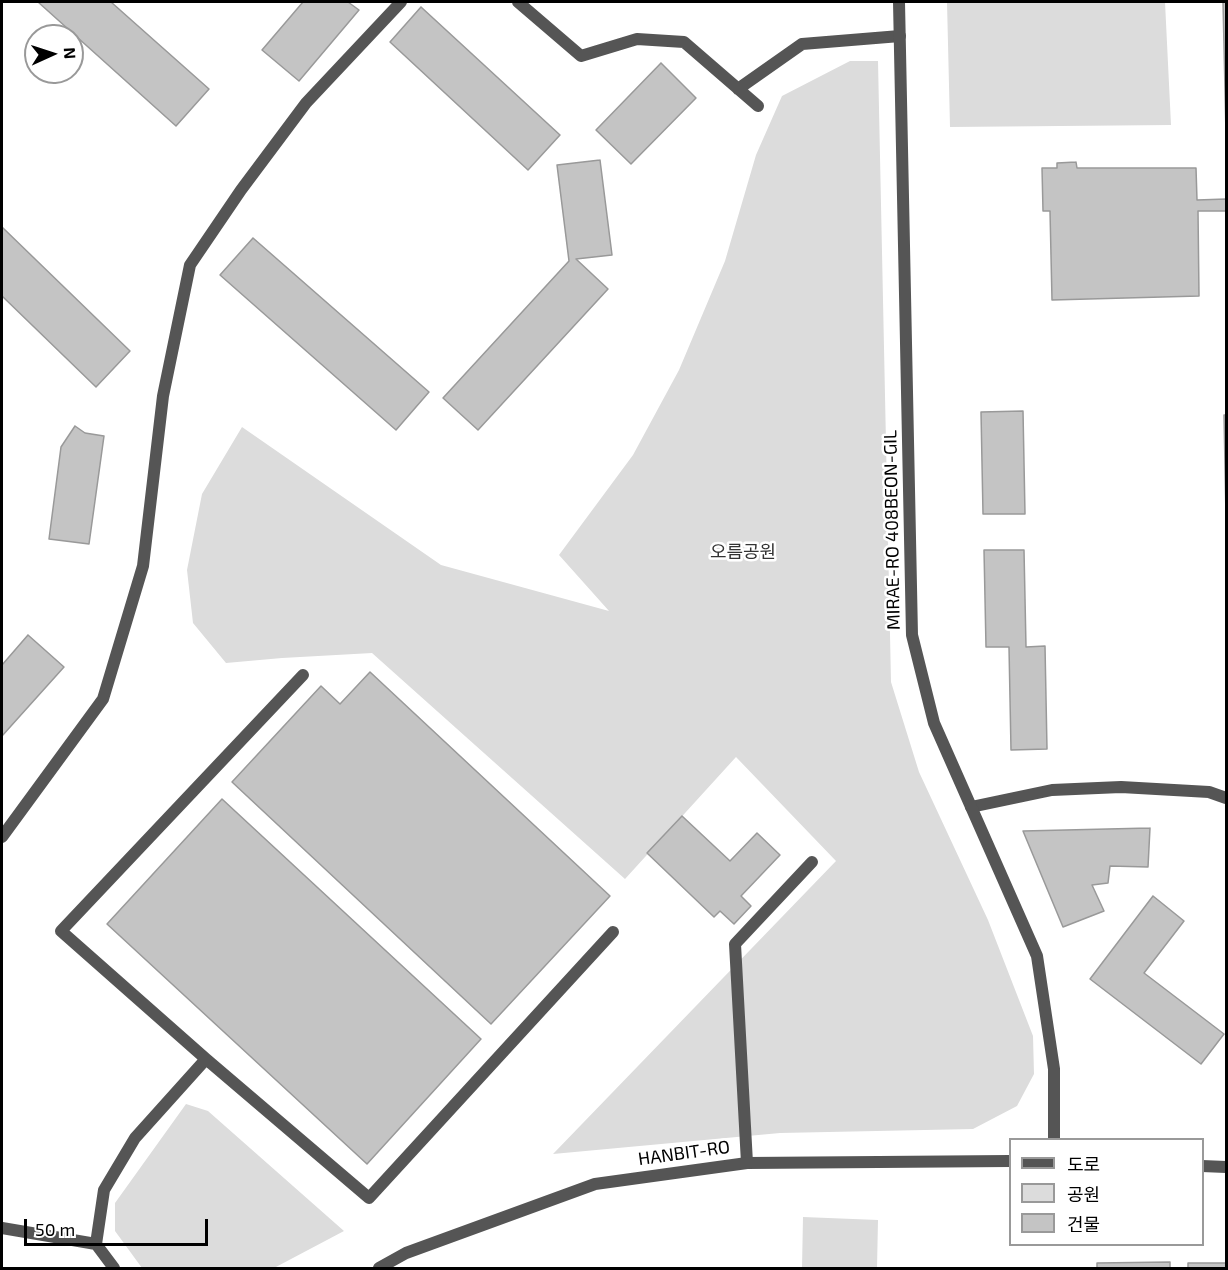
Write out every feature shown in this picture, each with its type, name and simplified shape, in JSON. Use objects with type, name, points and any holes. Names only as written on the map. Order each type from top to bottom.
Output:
[{"type":"street","points":[[2,837],[103,699],[143,566],[163,396],[190,265],[241,190],[306,103],[401,2]]},
{"type":"street","points":[[518,2],[580,56],[637,39],[684,42],[758,106]]},
{"type":"street","name":"MIRAE-RO 408BEON-GIL","points":[[899,2],[912,635],[934,723],[1037,956],[1054,1069],[1054,1138]]},
{"type":"street","points":[[738,88],[802,44],[900,36]]},
{"type":"street","points":[[303,675],[61,931],[369,1198],[613,932]]},
{"type":"street","points":[[971,807],[1052,790],[1121,787],[1209,792],[1227,798]]},
{"type":"street","points":[[747,1162],[735,944],[812,862]]},
{"type":"street","points":[[114,1269],[96,1244],[104,1190],[135,1138],[206,1059]]},
{"type":"street","name":"HANBIT-RO","points":[[379,1269],[406,1253],[595,1184],[747,1162],[1009,1161]]},
{"type":"street","points":[[1204,1166],[1227,1167]]},
{"type":"street","points":[[2,1228],[96,1244]]},
{"type":"green space","points":[[947,2],[1165,2],[1171,125],[950,127]]},
{"type":"green space","name":"오름공원","points":[[850,61],[878,61],[891,682],[919,772],[988,920],[1033,1036],[1034,1074],[1017,1106],[973,1129],[780,1133],[553,1154],[836,861],[736,757],[625,879],[372,653],[226,663],[193,623],[187,570],[202,494],[242,427],[441,565],[609,611],[559,555],[633,455],[679,370],[725,261],[756,155],[782,96]]},
{"type":"green space","points":[[186,1104],[208,1111],[344,1231],[274,1268],[142,1268],[115,1231],[115,1203]]},
{"type":"green space","points":[[803,1217],[878,1220],[877,1268],[802,1268]]},
{"type":"building","points":[[38,2],[111,2],[209,89],[176,126],[84,43],[84,24],[62,24]]},
{"type":"building","points":[[303,2],[348,2],[359,10],[299,81],[262,50]]},
{"type":"building","points":[[1223,2],[1226,2],[1226,134]]},
{"type":"building","points":[[421,7],[560,135],[528,170],[390,42]]},
{"type":"building","points":[[661,63],[696,98],[631,164],[596,130]]},
{"type":"building","points":[[600,160],[612,255],[576,259],[608,289],[478,430],[443,398],[569,261],[557,165]]},
{"type":"building","points":[[1076,162],[1077,168],[1196,168],[1197,200],[1226,199],[1226,211],[1198,211],[1199,296],[1052,300],[1050,211],[1043,211],[1042,168],[1057,168],[1057,163]]},
{"type":"building","points":[[2,227],[130,351],[96,387],[2,296]]},
{"type":"building","points":[[253,238],[429,392],[396,430],[220,275]]},
{"type":"building","points":[[1023,411],[1025,514],[983,514],[981,412]]},
{"type":"building","points":[[1224,415],[1226,415],[1226,517]]},
{"type":"building","points":[[75,426],[85,433],[104,436],[89,544],[49,539],[61,447]]},
{"type":"building","points":[[984,550],[1024,550],[1026,647],[1045,646],[1047,749],[1011,750],[1009,647],[986,647]]},
{"type":"building","points":[[28,635],[64,667],[2,736],[2,665]]},
{"type":"building","points":[[370,672],[610,896],[491,1024],[232,782],[321,686],[340,704]]},
{"type":"building","points":[[222,799],[481,1039],[367,1164],[107,924]]},
{"type":"building","points":[[682,816],[730,861],[757,833],[780,855],[741,896],[751,906],[734,924],[720,911],[714,917],[647,853]]},
{"type":"building","points":[[1150,828],[1148,867],[1110,866],[1108,883],[1092,885],[1104,911],[1063,927],[1023,831]]},
{"type":"building","points":[[1153,896],[1184,921],[1144,973],[1224,1034],[1201,1064],[1090,979]]},
{"type":"building","points":[[1170,1262],[1170,1268],[1097,1268],[1097,1263]]},
{"type":"building","points":[[1188,1263],[1226,1263],[1226,1268],[1188,1268]]}]
